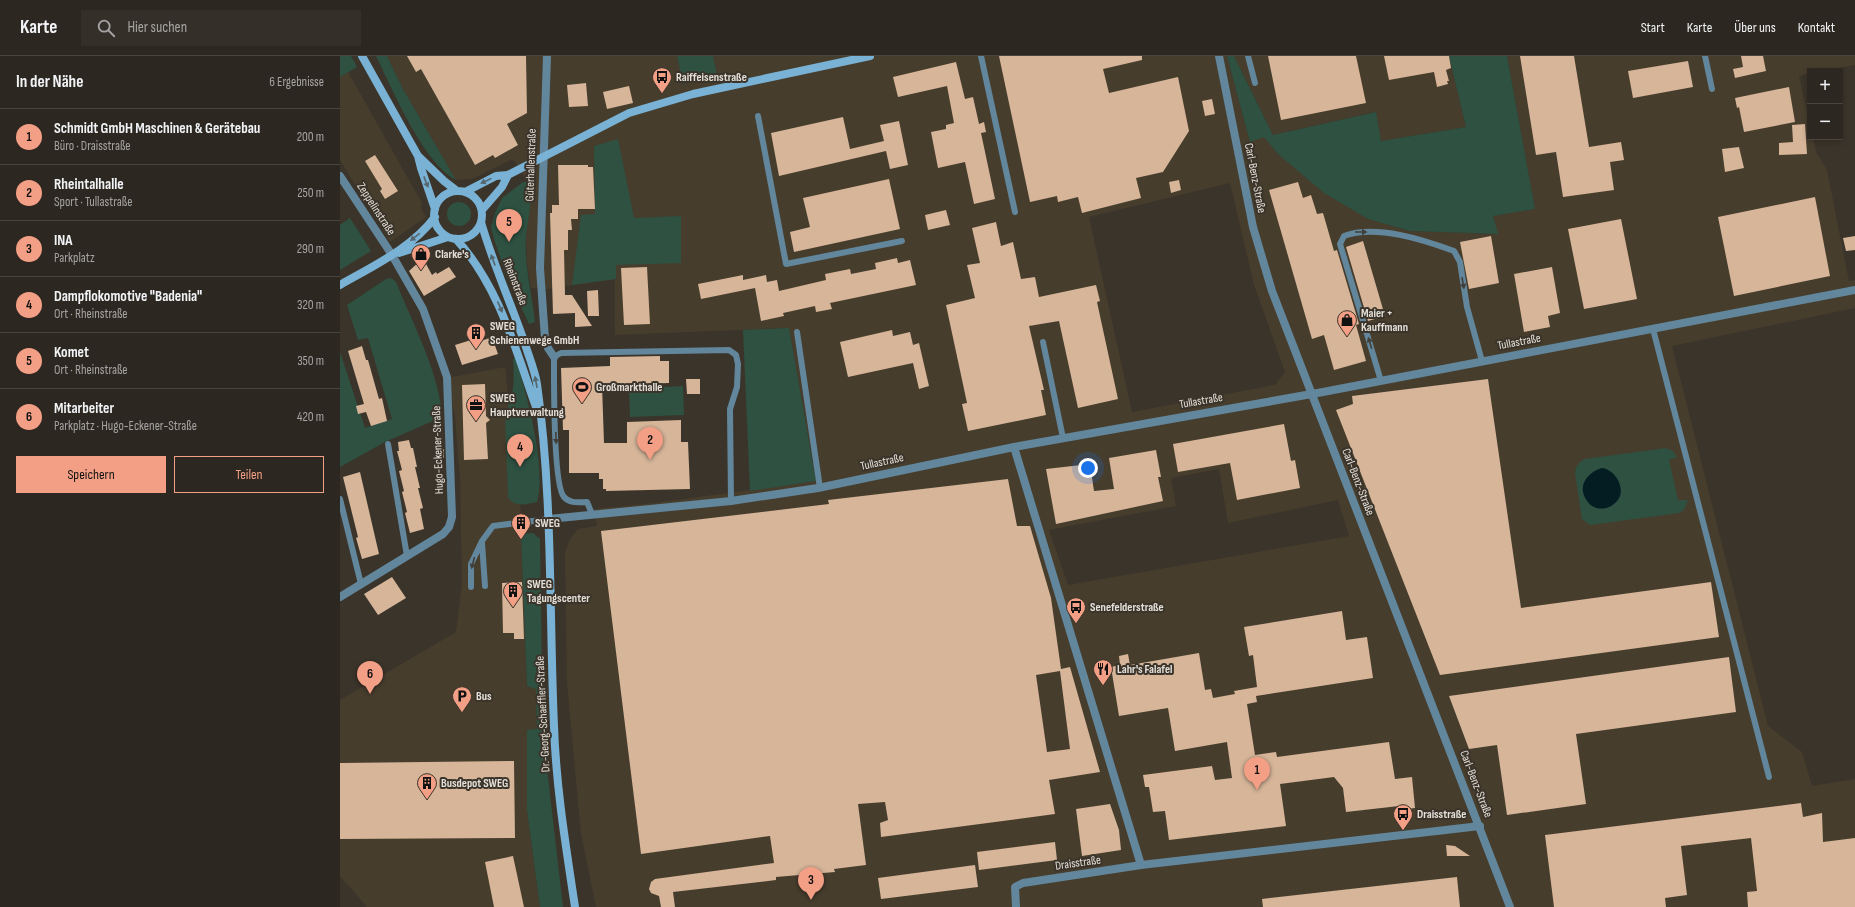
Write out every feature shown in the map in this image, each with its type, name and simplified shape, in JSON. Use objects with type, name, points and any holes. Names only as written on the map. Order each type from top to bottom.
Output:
[{"type":"main road","points":[[362,56],[418,156],[444,181],[461,192],[476,199],[482,210],[481,222],[474,233],[469,237],[456,239],[448,236],[438,228],[435,213],[420,168],[418,156]]},
{"type":"main road","points":[[340,285],[392,255],[427,228],[435,213],[438,203],[446,195],[461,192],[496,176],[508,175],[544,155],[628,113],[693,94],[870,56]]},
{"type":"main road","points":[[482,210],[502,187],[508,175]]},
{"type":"main road","name":"Rheinstraße","points":[[481,222],[489,249],[520,330],[535,376],[541,421],[549,519]]},
{"type":"main road","points":[[392,255],[448,236]]},
{"type":"main road","name":"Rheinstraße","points":[[456,239],[487,281],[500,307],[541,421]]},
{"type":"main road","name":"Dr.-Georg-Schaeffler-Straße","points":[[549,519],[554,728],[560,808],[574,907]]},
{"type":"street","name":"Güterhallenstraße","points":[[547,56],[540,268],[546,339],[548,348],[554,357]]},
{"type":"street","name":"Carl-Benz-Straße","points":[[1219,56],[1253,227],[1272,291],[1480,826],[1510,907]]},
{"type":"street","name":"Zeppelinstraße","points":[[340,176],[392,255]]},
{"type":"street","name":"Hugo-Eckener-Straße","points":[[340,596],[443,534],[450,527],[452,517],[450,417],[447,376],[423,309],[392,255]]},
{"type":"street","name":"Tullastraße","points":[[549,519],[731,501],[820,488],[1014,447],[1381,381],[1855,290]]},
{"type":"street","points":[[1014,447],[1141,865]]},
{"type":"street","name":"Draisstraße","points":[[1016,907],[1015,888],[1023,883],[1141,865],[1480,826]]},
{"type":"lane","points":[[981,56],[1016,212]]},
{"type":"lane","points":[[1248,56],[1255,83]]},
{"type":"lane","points":[[1705,56],[1712,89]]},
{"type":"lane","points":[[758,116],[786,264],[902,241]]},
{"type":"lane","points":[[1381,381],[1340,244],[1344,236],[1354,232],[1378,232],[1419,239],[1454,251],[1460,262],[1468,307],[1482,362]]},
{"type":"lane","points":[[1653,329],[1769,777]]},
{"type":"lane","points":[[797,332],[820,488]]},
{"type":"lane","points":[[1043,342],[1063,438]]},
{"type":"lane","points":[[554,357],[560,353],[729,350],[736,355],[738,364],[737,387],[730,409],[731,501]]},
{"type":"lane","name":"Güterhallenstraße","points":[[554,357],[556,447],[559,489],[563,497],[569,502],[587,502],[592,514]]},
{"type":"lane","points":[[388,444],[407,556]]},
{"type":"lane","points":[[340,499],[361,584]]},
{"type":"lane","points":[[471,587],[471,564],[482,541],[493,526],[549,519]]},
{"type":"lane","points":[[482,541],[485,586]]},
{"type":"shaded area","points":[[387,56],[677,56],[683,84],[717,75],[713,56],[1227,56],[1250,142],[1264,136],[1278,154],[1368,219],[1410,231],[1497,234],[1493,216],[1535,209],[1507,56],[1855,56],[1855,65],[1839,68],[1807,68],[1807,74],[1799,76],[1807,112],[1807,140],[1814,140],[1816,152],[1827,170],[1849,281],[1855,280],[1855,308],[1672,346],[1768,726],[1802,752],[1812,786],[1855,779],[1855,907],[596,907],[581,834],[567,683],[565,551],[571,538],[578,529],[597,526],[594,509],[655,503],[816,481],[789,328],[615,335],[615,279],[547,289],[531,288],[527,261],[526,238],[531,192],[529,185],[513,159],[472,179],[456,180],[403,89]],"holes":[[[1230,183],[1254,285],[1285,372],[1275,385],[1132,412],[1089,217]],[[1219,469],[1228,523],[1338,500],[1349,536],[1068,585],[1049,530],[1176,506],[1171,478]]]},
{"type":"shaded area","points":[[1234,56],[1449,56],[1466,127],[1381,141],[1375,112],[1273,135]]},
{"type":"shaded area","points":[[348,72],[422,203],[421,208],[426,217],[390,242],[340,160],[340,77]]},
{"type":"shaded area","name":"SWEG","points":[[505,367],[522,522],[521,534],[527,686],[536,689],[537,730],[527,730],[527,810],[540,907],[367,907],[340,876],[340,700],[456,632],[462,583],[460,477],[455,417],[447,378]]},
{"type":"green space","points":[[340,56],[351,56],[357,67],[340,77]]},
{"type":"green space","points":[[376,56],[387,56],[403,89],[456,180],[444,171],[432,158],[421,142],[400,106]]},
{"type":"green space","points":[[677,56],[713,56],[717,75],[683,84]]},
{"type":"green space","points":[[1227,56],[1234,56],[1273,135],[1376,112],[1381,141],[1466,127],[1449,56],[1507,56],[1535,209],[1493,216],[1498,234],[1410,231],[1368,219],[1324,193],[1278,154],[1264,137],[1250,142]]},
{"type":"green space","points":[[618,139],[634,218],[681,216],[681,263],[616,265],[616,279],[572,285],[581,215],[595,214],[594,146]]},
{"type":"green space","points":[[523,182],[527,182],[530,194],[526,248],[527,269],[535,322],[529,324],[506,275],[491,227],[495,213],[502,198]]},
{"type":"green space","points":[[459,202],[468,205],[471,214],[468,223],[459,226],[450,223],[447,214],[450,205]]},
{"type":"green space","points":[[350,218],[371,251],[340,270],[340,225]]},
{"type":"green space","points":[[391,278],[396,282],[431,366],[440,400],[442,417],[385,442],[340,467],[340,352],[365,428],[392,419],[368,338],[358,340],[347,305],[386,279]]},
{"type":"green space","points":[[789,328],[816,481],[750,491],[743,330]]},
{"type":"green space","points":[[516,358],[530,410],[539,469],[537,502],[525,504],[514,503],[508,497],[505,417],[512,395],[514,377],[513,359]]},
{"type":"green space","points":[[683,386],[684,415],[630,417],[629,389]]},
{"type":"green space","points":[[1666,448],[1673,451],[1677,457],[1669,460],[1678,500],[1688,500],[1684,510],[1679,513],[1590,525],[1582,519],[1575,473],[1577,466],[1581,461],[1585,459]]},
{"type":"green space","points":[[533,533],[540,539],[542,675],[547,768],[563,907],[540,907],[527,810],[527,730],[537,729],[536,689],[527,686],[521,534]]},
{"type":"water","points":[[1602,468],[1614,474],[1619,482],[1621,491],[1618,500],[1614,504],[1610,507],[1600,509],[1595,508],[1587,501],[1584,495],[1583,485],[1588,476]]},
{"type":"building","points":[[407,56],[526,56],[527,113],[507,124],[518,145],[495,158],[493,155],[475,165],[421,69],[416,72]]},
{"type":"building","points":[[999,56],[1142,56],[1142,60],[1103,69],[1109,93],[1178,77],[1189,131],[1163,172],[1136,178],[1141,198],[1082,213],[1078,197],[1058,202],[1057,196],[1030,202]]},
{"type":"building","points":[[1268,56],[1356,56],[1366,103],[1281,120]]},
{"type":"building","points":[[1384,56],[1449,56],[1451,68],[1446,70],[1449,81],[1447,81],[1448,84],[1437,87],[1434,72],[1389,80]]},
{"type":"building","points":[[1520,56],[1574,56],[1589,147],[1621,142],[1624,160],[1610,162],[1614,190],[1563,197],[1556,152],[1536,155]]},
{"type":"building","points":[[1741,56],[1763,56],[1766,71],[1735,78],[1733,69],[1743,67]]},
{"type":"building","points":[[1688,61],[1693,87],[1633,98],[1628,71]]},
{"type":"building","points":[[956,62],[965,99],[973,97],[979,124],[984,122],[986,132],[981,133],[995,199],[974,204],[965,162],[938,168],[931,132],[946,129],[946,125],[954,123],[947,86],[898,97],[893,77]]},
{"type":"building","points":[[586,83],[588,106],[569,107],[567,85]]},
{"type":"building","points":[[629,86],[633,103],[607,109],[603,92]]},
{"type":"building","points":[[1789,87],[1795,122],[1744,132],[1739,107],[1737,108],[1735,98]]},
{"type":"building","points":[[1212,99],[1215,114],[1205,116],[1202,101]]},
{"type":"building","points":[[843,117],[850,149],[884,141],[880,125],[899,121],[908,165],[890,169],[886,151],[779,176],[771,133]]},
{"type":"building","points":[[1805,124],[1807,154],[1779,155],[1779,143],[1793,142],[1792,125]]},
{"type":"building","points":[[1739,147],[1744,168],[1725,172],[1722,149]]},
{"type":"building","points":[[375,155],[398,191],[385,199],[380,191],[382,189],[365,161]]},
{"type":"building","points":[[558,165],[588,165],[588,167],[593,167],[595,209],[578,209],[578,219],[571,219],[572,230],[568,230],[568,250],[564,250],[565,295],[572,295],[592,326],[575,327],[575,313],[553,314],[550,213],[552,213],[552,205],[559,205]]},
{"type":"building","points":[[889,179],[900,229],[794,252],[790,232],[810,227],[803,198]]},
{"type":"building","points":[[1179,180],[1181,190],[1171,193],[1169,182]]},
{"type":"building","points":[[1298,182],[1303,198],[1311,195],[1317,214],[1323,213],[1334,251],[1337,250],[1359,324],[1356,325],[1366,361],[1334,370],[1324,335],[1312,339],[1269,190]]},
{"type":"building","points":[[1815,197],[1830,276],[1734,296],[1718,217]]},
{"type":"building","points":[[946,210],[950,225],[928,230],[925,215]]},
{"type":"building","points":[[1621,219],[1637,299],[1584,309],[1568,229]]},
{"type":"building","points":[[996,222],[1001,246],[1013,242],[1021,279],[1035,277],[1039,297],[1096,285],[1100,301],[1097,302],[1118,399],[1078,408],[1059,321],[1029,326],[1044,390],[1041,390],[1046,415],[968,431],[962,404],[967,403],[946,305],[975,298],[967,265],[980,263],[972,228]]},
{"type":"building","points":[[1491,236],[1499,283],[1469,289],[1460,242]]},
{"type":"building","points":[[1855,236],[1855,250],[1846,251],[1843,238]]},
{"type":"building","points":[[1363,241],[1385,316],[1368,321],[1346,247]]},
{"type":"building","points":[[897,258],[898,263],[910,260],[916,285],[830,303],[832,309],[816,312],[815,306],[783,313],[784,316],[761,321],[755,288],[701,299],[698,284],[743,275],[743,280],[766,275],[767,282],[777,280],[779,291],[826,280],[825,274],[850,269],[851,274],[876,269],[875,263]]},
{"type":"building","points":[[420,261],[425,262],[432,275],[436,272],[437,274],[449,267],[456,277],[424,296],[409,271]]},
{"type":"building","points":[[647,267],[650,324],[624,325],[621,268]]},
{"type":"building","points":[[1552,267],[1560,313],[1548,316],[1550,327],[1524,332],[1514,274]]},
{"type":"building","points":[[598,290],[599,316],[588,316],[587,291]]},
{"type":"building","points":[[892,330],[893,336],[910,332],[913,345],[919,343],[929,386],[919,389],[913,363],[848,377],[840,342]]},
{"type":"building","name":"SWEG Schienenwege GmbH","points":[[492,337],[498,354],[462,365],[455,345],[471,340],[473,344]]},
{"type":"building","points":[[362,346],[366,360],[368,360],[379,399],[382,398],[387,421],[371,426],[366,412],[358,414],[356,406],[364,404],[348,351]]},
{"type":"building","points":[[660,356],[660,361],[669,361],[669,383],[602,385],[604,443],[627,443],[627,422],[681,420],[681,442],[688,442],[690,489],[606,491],[606,489],[603,489],[603,479],[599,479],[599,473],[569,473],[569,430],[563,430],[561,368],[610,366],[610,357]]},
{"type":"building","points":[[686,379],[700,379],[700,394],[687,394]]},
{"type":"building","points":[[1488,379],[1521,608],[1711,582],[1719,637],[1440,675],[1336,410],[1353,404],[1352,396]]},
{"type":"building","name":"SWEG Hauptverwaltung","points":[[485,384],[486,416],[490,420],[486,423],[488,459],[464,460],[462,385]]},
{"type":"building","points":[[1284,424],[1291,461],[1295,460],[1300,488],[1237,500],[1230,463],[1178,472],[1173,444]]},
{"type":"building","points":[[409,440],[411,448],[413,448],[417,467],[415,467],[423,508],[420,509],[424,529],[410,533],[402,492],[404,491],[399,471],[402,470],[397,451],[399,451],[398,442]]},
{"type":"building","points":[[436,449],[444,449],[444,458],[436,458]]},
{"type":"building","points":[[1156,450],[1161,477],[1158,477],[1163,501],[1056,524],[1046,469],[1090,464],[1094,491],[1114,489],[1109,458]]},
{"type":"building","points":[[360,472],[379,554],[362,559],[343,477]]},
{"type":"building","points":[[1008,479],[1017,526],[1030,526],[1051,598],[1061,669],[1070,667],[1100,772],[1049,780],[1055,814],[881,837],[880,823],[888,820],[885,802],[858,804],[866,865],[834,869],[835,872],[776,877],[776,880],[673,892],[675,907],[661,907],[659,896],[651,893],[649,889],[651,882],[655,879],[774,863],[770,836],[641,854],[601,531],[829,504],[828,500]],"holes":[[[1060,671],[1070,749],[1047,752],[1036,675]]]},
{"type":"building","points":[[392,577],[406,598],[378,615],[364,594]]},
{"type":"building","name":"SWEG Tagungscenter","points":[[522,582],[524,639],[514,639],[514,633],[503,633],[502,583]]},
{"type":"building","points":[[1342,611],[1346,640],[1367,637],[1373,678],[1256,696],[1257,702],[1247,704],[1255,755],[1276,752],[1277,757],[1389,742],[1395,779],[1412,777],[1415,808],[1399,810],[1399,806],[1346,812],[1343,788],[1334,777],[1280,784],[1286,826],[1169,840],[1165,811],[1153,812],[1149,787],[1145,787],[1143,775],[1212,766],[1215,780],[1232,778],[1227,742],[1175,751],[1168,708],[1119,716],[1111,667],[1120,665],[1119,656],[1128,654],[1130,665],[1199,653],[1205,690],[1211,689],[1213,698],[1235,694],[1234,691],[1257,687],[1253,655],[1249,656],[1244,627]]},
{"type":"building","points":[[1729,657],[1736,712],[1576,734],[1586,804],[1507,815],[1497,745],[1469,749],[1449,696]]},
{"type":"building","name":"Busdepot SWEG","points":[[514,761],[515,838],[340,839],[340,763]]},
{"type":"building","points":[[1801,803],[1803,817],[1822,813],[1823,842],[1855,838],[1855,907],[1748,907],[1747,892],[1757,891],[1751,838],[1681,846],[1687,895],[1665,898],[1666,907],[1554,907],[1545,835]]},
{"type":"building","points":[[1110,804],[1119,830],[1121,850],[1082,856],[1076,809]]},
{"type":"building","points":[[1055,842],[1057,860],[979,870],[977,852]]},
{"type":"building","points":[[1446,845],[1455,846],[1470,856],[1447,856]]},
{"type":"building","points":[[513,856],[524,907],[494,907],[485,862]]},
{"type":"building","points":[[975,865],[978,887],[881,899],[878,878]]},
{"type":"building","points":[[1457,877],[1460,907],[1263,907],[1262,899]]},
{"type":"place","name":"Raiffeisenstraße","points":[[662,94]]},
{"type":"place","name":"Komet","points":[[509,242]]},
{"type":"place","name":"Clarke's","points":[[421,271]]},
{"type":"place","name":"Maier + Kauffmann","points":[[1347,337]]},
{"type":"place","name":"SWEG Schienenwege GmbH","points":[[476,350]]},
{"type":"place","name":"Großmarkthalle","points":[[582,404]]},
{"type":"place","name":"SWEG Hauptverwaltung","points":[[476,422]]},
{"type":"place","name":"Rheintalhalle","points":[[650,460]]},
{"type":"place","name":"Dampflokomotive \"Badenia\"","points":[[520,467]]},
{"type":"place","name":"SWEG","points":[[521,540]]},
{"type":"place","name":"SWEG Tagungscenter","points":[[513,608]]},
{"type":"place","name":"Senefelderstraße","points":[[1076,624]]},
{"type":"place","name":"Lahr's Falafel","points":[[1103,686]]},
{"type":"place","name":"Mitarbeiter","points":[[370,694]]},
{"type":"place","name":"Bus","points":[[462,713]]},
{"type":"place","name":"Schmidt GmbH Maschinen & Gerätebau","points":[[1257,790]]},
{"type":"place","name":"Busdepot SWEG","points":[[427,800]]},
{"type":"place","name":"Draisstraße","points":[[1403,831]]},
{"type":"place","name":"INA","points":[[811,900]]}]
